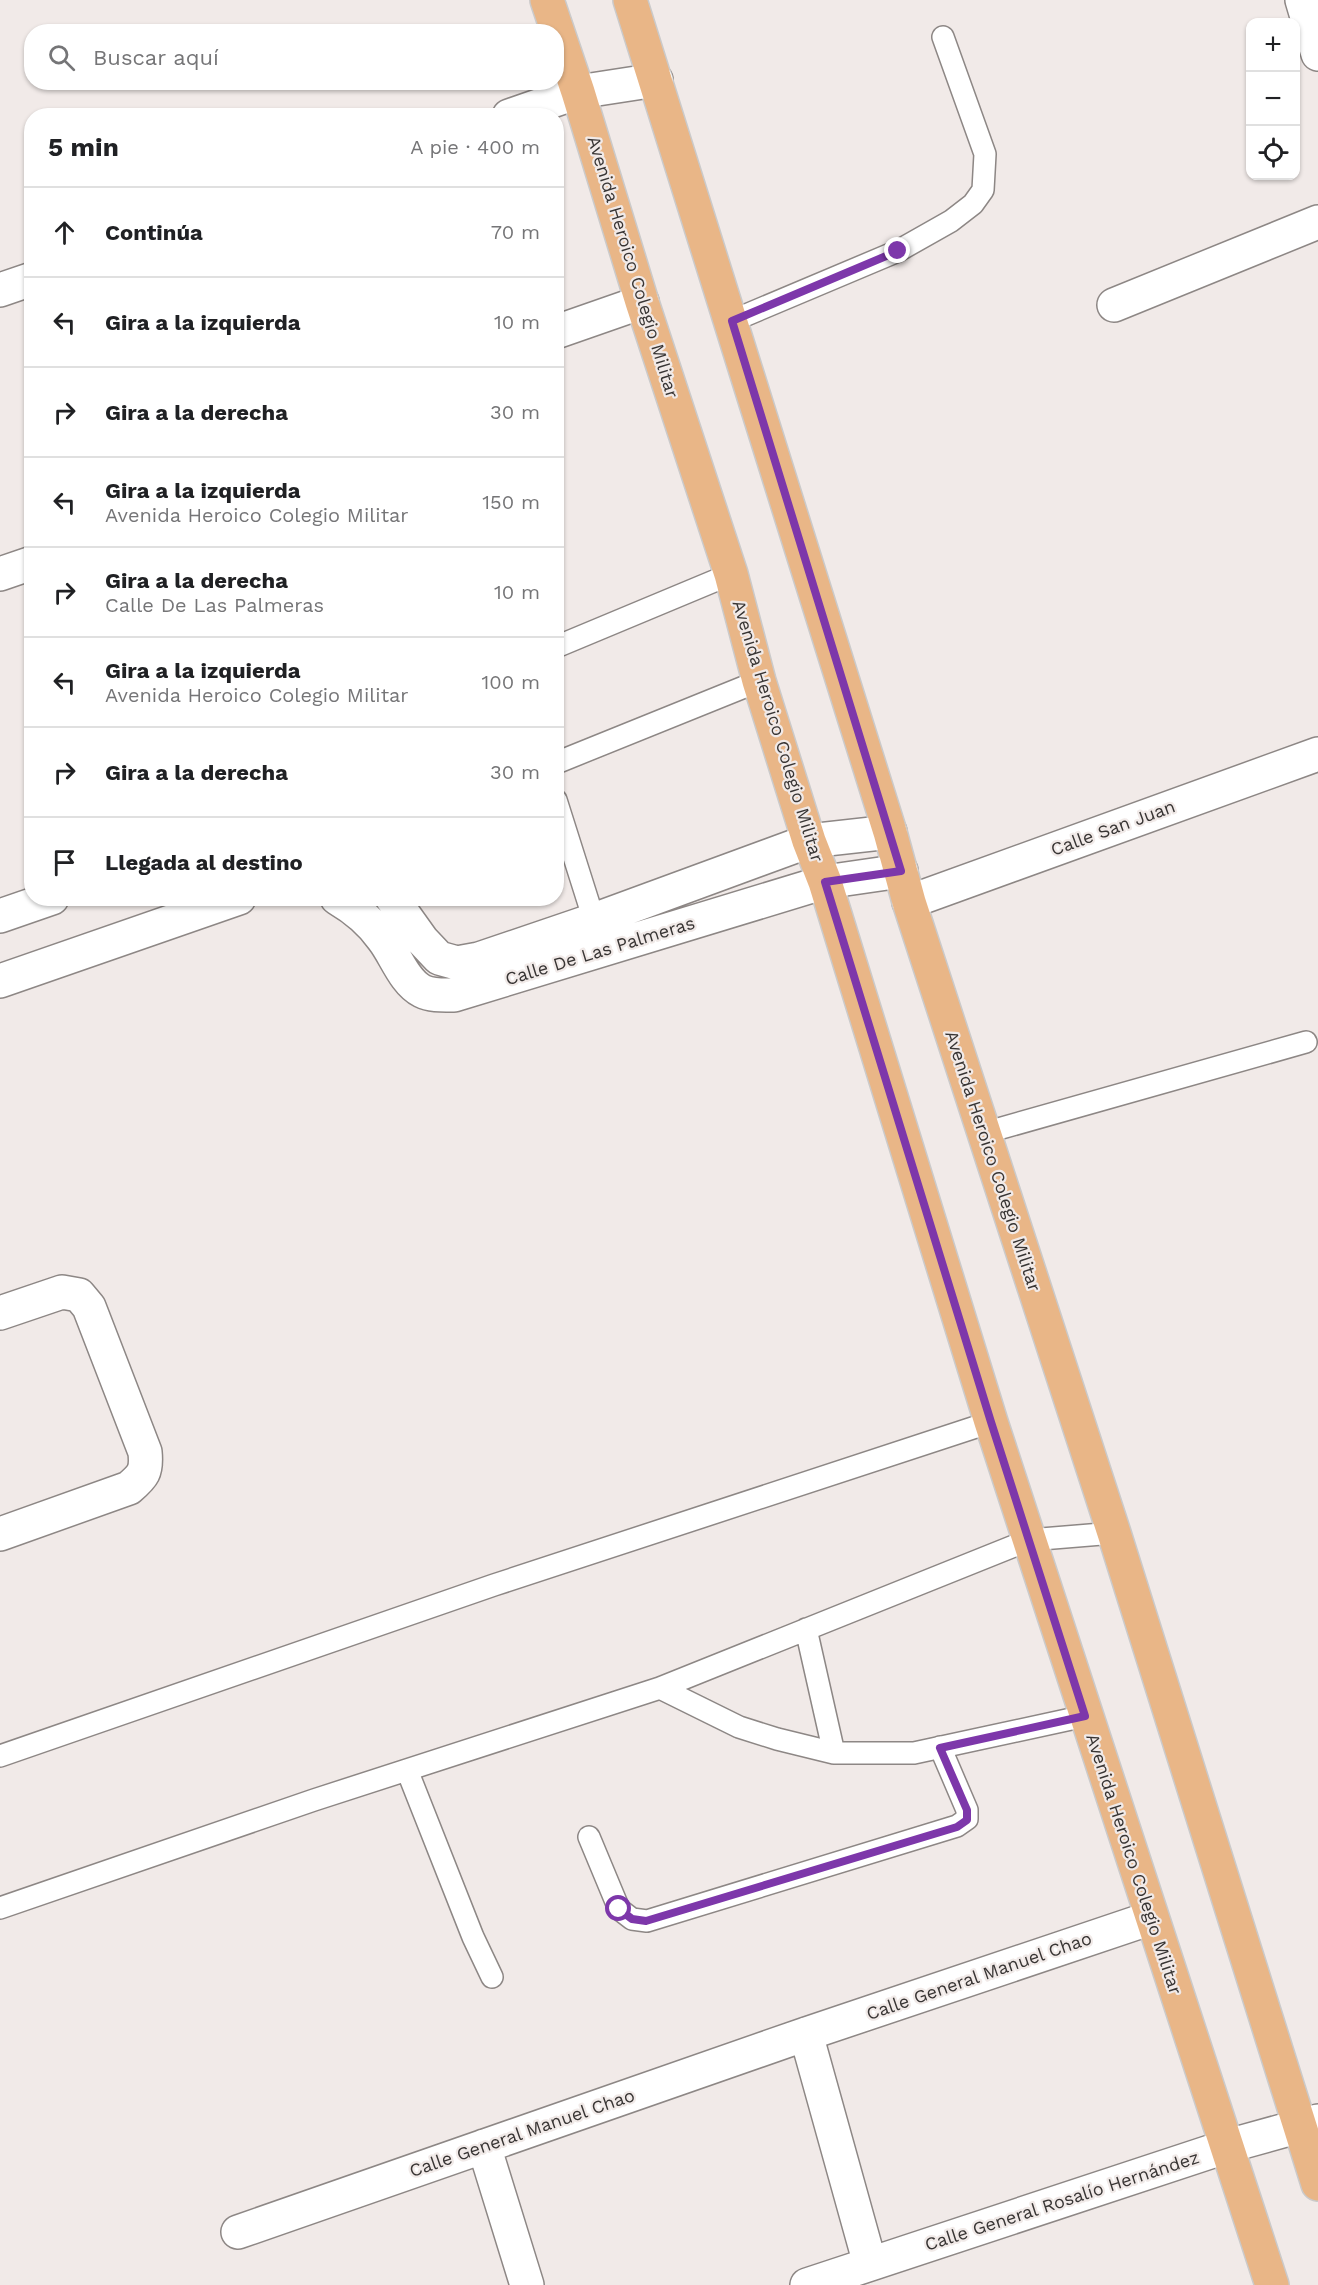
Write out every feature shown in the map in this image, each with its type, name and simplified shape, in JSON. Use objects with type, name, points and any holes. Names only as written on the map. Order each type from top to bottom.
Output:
[{"type":"main road","name":"Avenida Heroico Colegio Militar","points":[[547,0],[555,24]]},
{"type":"main road","name":"Avenida Heroico Colegio Militar","points":[[630,0],[732,321],[905,886],[1114,1533],[1309,2124],[1318,2184]]},
{"type":"main road","name":"Avenida Heroico Colegio Militar","points":[[564,50],[642,302],[731,574],[759,681],[809,841],[825,882],[991,1422],[1272,2285]]},
{"type":"street","points":[[1302,0],[1318,54]]},
{"type":"street","points":[[532,108],[578,92],[656,80]]},
{"type":"street","points":[[1114,305],[1318,222]]},
{"type":"street","points":[[0,290],[24,282]]},
{"type":"street","points":[[564,329],[642,302]]},
{"type":"street","points":[[0,574],[24,566]]},
{"type":"street","name":"Calle San Juan","points":[[905,886],[1318,754]]},
{"type":"street","name":"Calle De Las Palmeras","points":[[398,906],[422,940],[439,958],[457,963],[479,960],[809,841],[890,832]]},
{"type":"street","name":"Calle De Las Palmeras","points":[[349,906],[382,936],[412,984],[431,994],[454,996],[825,882],[905,886]]},
{"type":"street","points":[[0,916],[29,906]]},
{"type":"street","points":[[0,981],[216,906]]},
{"type":"street","points":[[0,1313],[62,1292],[79,1295],[89,1307],[145,1452],[146,1463],[142,1478],[129,1488],[0,1534]]},
{"type":"street","name":"Calle General Manuel Chao","points":[[238,2232],[806,2034],[1151,1918]]},
{"type":"street","points":[[806,2034],[870,2264]]},
{"type":"street","name":"Calle General Rosalío Hernández","points":[[807,2285],[1228,2146],[1309,2124]]},
{"type":"street","points":[[484,2146],[527,2285]]},
{"type":"lane","points":[[732,321],[898,251],[924,238],[973,204],[983,190],[985,154],[943,37]]},
{"type":"lane","points":[[564,644],[731,574]]},
{"type":"lane","points":[[564,760],[759,681]]},
{"type":"lane","points":[[564,825],[594,920]]},
{"type":"lane","points":[[984,1133],[1306,1042]]},
{"type":"lane","points":[[0,1756],[494,1585],[991,1422]]},
{"type":"lane","points":[[0,1908],[407,1770],[660,1688],[1029,1540],[1114,1533]]},
{"type":"lane","points":[[806,1629],[834,1753]]},
{"type":"lane","points":[[660,1688],[739,1727],[834,1753],[914,1753],[1085,1716]]},
{"type":"lane","points":[[589,1837],[619,1909],[632,1919],[646,1921],[957,1827],[967,1820],[967,1810],[940,1748]]},
{"type":"lane","points":[[407,1770],[472,1937],[492,1977]]},
{"type":"route","points":[[619,1909],[632,1919],[646,1921],[957,1827],[967,1820],[967,1810],[940,1748],[1085,1716],[991,1422],[825,882],[901,871],[732,321],[898,251]]}]
